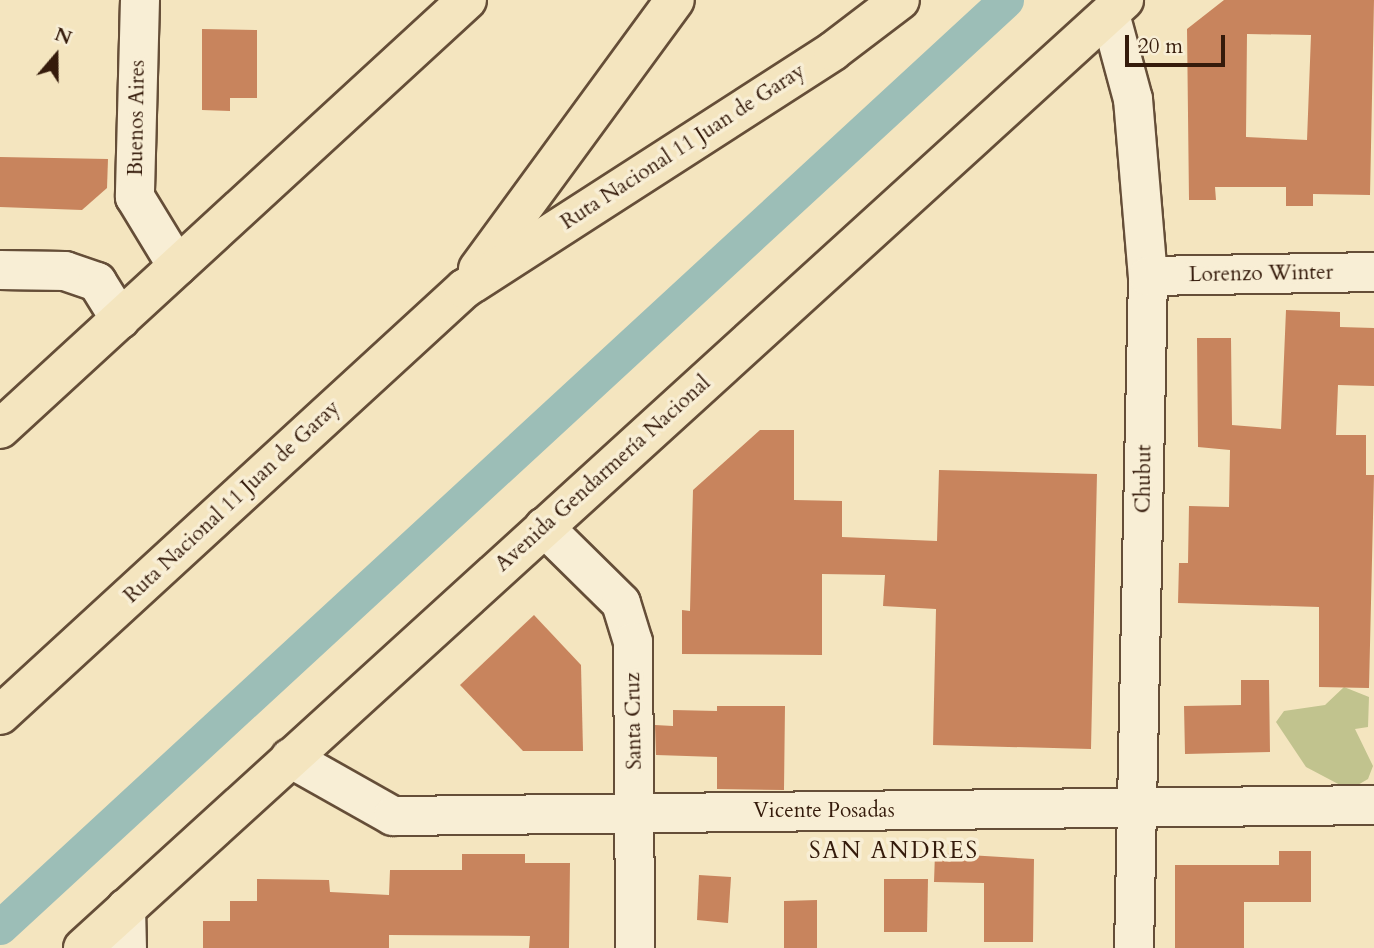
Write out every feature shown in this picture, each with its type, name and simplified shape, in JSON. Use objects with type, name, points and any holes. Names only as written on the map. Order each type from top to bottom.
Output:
[{"type":"main road","points":[[0,429],[467,0]]},
{"type":"main road","name":"Ruta Nacional 11 Juan de Garay","points":[[464,289],[675,0]]},
{"type":"main road","name":"Ruta Nacional 11 Juan de Garay","points":[[0,715],[464,289],[833,51],[900,0]]},
{"type":"main road","name":"Avenida Gendarmería Nacional","points":[[83,948],[1117,7]]},
{"type":"street","name":"Buenos Aires","points":[[140,0],[135,197],[177,266]]},
{"type":"street","name":"Chubut","points":[[1117,7],[1133,100],[1148,276],[1134,948]]},
{"type":"street","points":[[0,270],[65,271],[97,282],[120,319]]},
{"type":"street","name":"Lorenzo Winter","points":[[1148,276],[1374,272]]},
{"type":"street","name":"Santa Cruz","points":[[544,527],[621,603],[633,642],[635,948]]},
{"type":"street","name":"Vicente Posadas","points":[[290,758],[393,816],[1374,805]]},
{"type":"street","points":[[127,908],[127,948]]},
{"type":"green space","points":[[1344,687],[1369,697],[1368,727],[1355,729],[1373,766],[1368,779],[1356,786],[1342,786],[1306,767],[1276,722],[1284,711],[1325,705]]},
{"type":"building","points":[[1224,0],[1374,0],[1370,195],[1313,194],[1313,206],[1286,206],[1286,187],[1215,187],[1216,200],[1189,200],[1187,29]],"holes":[[[1247,34],[1311,35],[1307,140],[1246,137]]]},
{"type":"building","points":[[202,29],[257,30],[257,98],[230,98],[230,111],[202,110]]},
{"type":"building","points":[[0,157],[108,159],[107,188],[82,210],[0,207]]},
{"type":"building","points":[[1286,310],[1340,312],[1340,327],[1374,328],[1374,386],[1338,385],[1336,435],[1366,435],[1366,475],[1374,475],[1369,688],[1319,687],[1319,607],[1178,603],[1179,563],[1188,563],[1189,506],[1229,507],[1230,450],[1198,447],[1197,338],[1231,338],[1232,425],[1281,429]]},
{"type":"building","points":[[760,430],[794,430],[794,500],[842,501],[842,537],[937,541],[939,470],[1097,474],[1091,749],[933,745],[936,609],[883,606],[885,575],[822,574],[822,655],[682,654],[682,610],[690,611],[693,490]]},
{"type":"building","points":[[534,615],[581,665],[583,751],[523,751],[460,685]]},
{"type":"building","points":[[1241,680],[1269,680],[1270,752],[1185,754],[1184,706],[1241,705]]},
{"type":"building","points":[[717,706],[785,706],[784,790],[717,789],[717,757],[656,755],[655,725],[673,726],[673,710],[717,711]]},
{"type":"building","points":[[1279,851],[1311,851],[1311,902],[1244,902],[1244,948],[1175,948],[1175,865],[1279,865]]},
{"type":"building","points":[[935,853],[1034,859],[1033,942],[984,942],[984,883],[934,882]]},
{"type":"building","points":[[462,854],[525,854],[525,863],[570,863],[569,948],[529,948],[530,936],[389,935],[389,948],[203,948],[203,921],[230,921],[230,901],[257,901],[257,879],[329,880],[330,892],[389,895],[390,870],[462,870]]},
{"type":"building","points":[[699,875],[731,877],[728,923],[697,920]]},
{"type":"building","points":[[884,879],[928,879],[927,932],[884,932]]},
{"type":"building","points":[[817,900],[817,948],[784,948],[784,901]]},
{"type":"waterway","points":[[0,927],[1006,0]]},
{"type":"district","name":"SAN ANDRES","points":[[894,851]]}]
